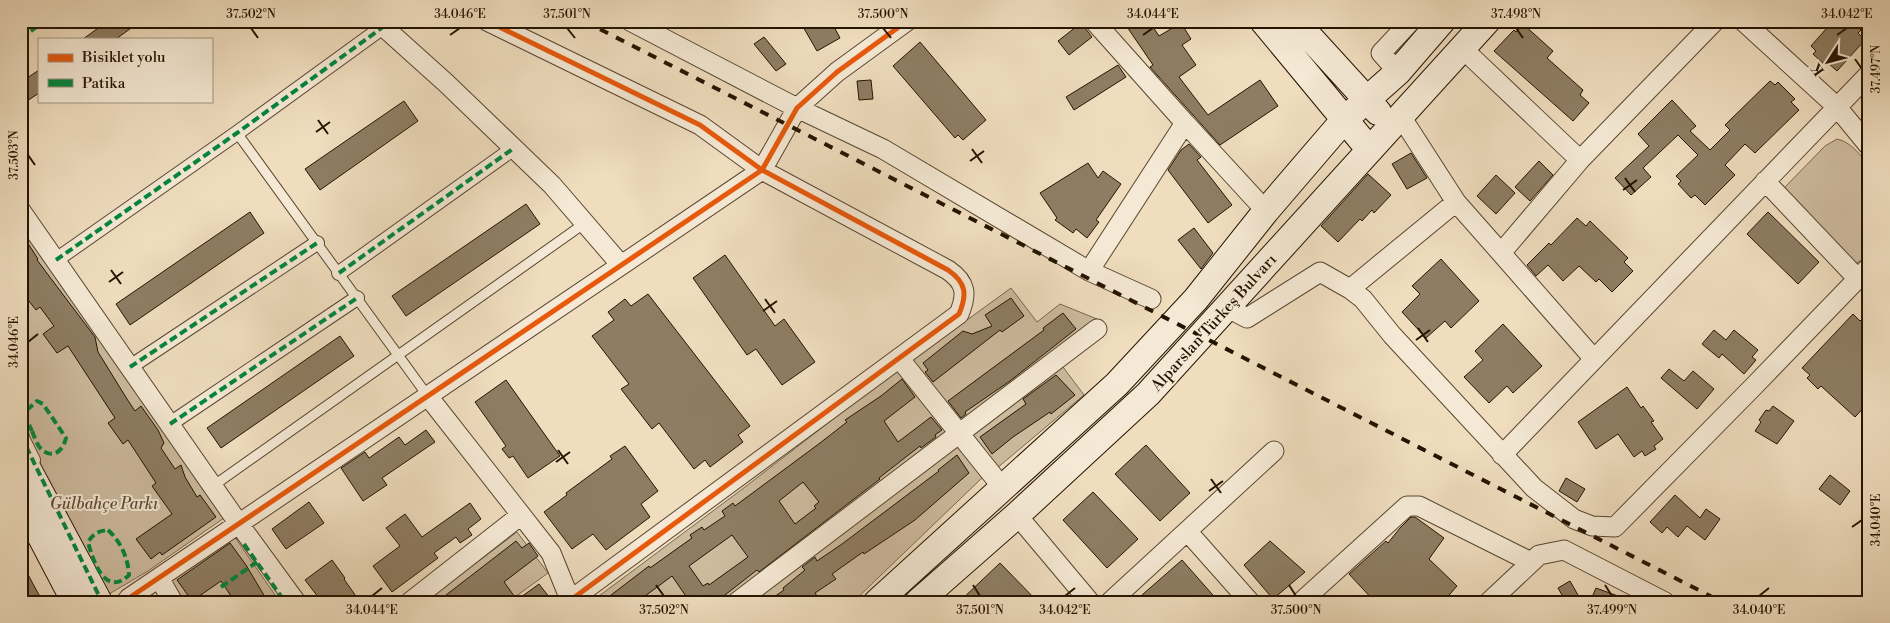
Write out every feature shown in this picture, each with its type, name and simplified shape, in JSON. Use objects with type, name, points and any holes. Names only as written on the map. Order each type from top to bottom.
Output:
[{"type":"main road","points":[[1263,21],[1369,149]]},
{"type":"main road","points":[[1295,21],[1365,100],[1395,120]]},
{"type":"main road","name":"Alparslan Türkeş Bulvarı","points":[[876,602],[1117,384],[1196,299],[1266,211],[1344,120],[1398,72],[1442,21]]},
{"type":"main road","name":"Alparslan Türkeş Bulvarı","points":[[918,602],[1017,515],[1148,394],[1487,21]]},
{"type":"main road","points":[[21,456],[101,602]]},
{"type":"main road","points":[[21,499],[75,602]]},
{"type":"street","points":[[428,395],[551,553],[569,601],[959,314],[964,300],[964,288],[958,276],[948,270],[762,170],[700,125],[487,21]]},
{"type":"street","points":[[630,21],[797,108],[883,148],[1089,272],[1151,299]]},
{"type":"street","points":[[1094,21],[1266,211]]},
{"type":"street","points":[[1398,72],[1381,53],[1411,21]]},
{"type":"street","points":[[1502,253],[1580,160],[1715,21]]},
{"type":"street","points":[[1743,21],[1837,107],[1869,146]]},
{"type":"street","points":[[56,260],[237,133],[380,24],[446,83],[552,185],[621,265]]},
{"type":"street","points":[[126,602],[428,395],[762,170],[797,108],[894,24]]},
{"type":"street","points":[[1462,49],[1580,160]]},
{"type":"street","points":[[1502,454],[1869,74]]},
{"type":"street","points":[[1395,120],[1456,202],[1594,359]]},
{"type":"street","points":[[1089,272],[1186,123]]},
{"type":"street","points":[[339,273],[514,148]]},
{"type":"street","points":[[1228,308],[1247,318],[1320,272],[1350,289],[1363,299],[1392,335],[1534,488],[1574,519],[1592,526],[1615,527],[1863,273],[1765,180]]},
{"type":"street","points":[[1350,289],[1456,202]]},
{"type":"street","points":[[21,211],[239,524],[296,602]]},
{"type":"street","points":[[130,367],[317,243]]},
{"type":"street","points":[[170,424],[357,298]]},
{"type":"street","points":[[737,602],[1098,330]]},
{"type":"street","points":[[899,358],[1002,487]]},
{"type":"street","points":[[21,436],[101,602]]},
{"type":"street","points":[[1110,602],[1274,451]]},
{"type":"street","points":[[1301,602],[1407,506],[1419,506],[1531,562]]},
{"type":"street","points":[[410,602],[521,515]]},
{"type":"street","points":[[1017,515],[1090,602]]},
{"type":"street","points":[[1187,531],[1250,602]]},
{"type":"street","points":[[244,544],[285,602]]},
{"type":"street","points":[[1490,602],[1538,555],[1564,550],[1665,602]]},
{"type":"street","points":[[159,578],[173,602]]},
{"type":"lane","points":[[237,133],[428,395]]},
{"type":"lane","points":[[213,486],[585,223]]},
{"type":"green space","points":[[1837,139],[1851,146],[1869,165],[1869,254],[1865,259],[1856,263],[1851,260],[1784,188],[1825,146]]},
{"type":"green space","name":"Gülbahçe Parkı","points":[[21,228],[224,518],[148,571],[104,597],[21,435]]},
{"type":"green space","points":[[1011,288],[1037,322],[1060,304],[1097,319],[960,430],[908,363]]},
{"type":"green space","points":[[1063,367],[1084,395],[996,469],[971,437]]},
{"type":"green space","points":[[898,369],[951,432],[722,602],[591,602],[745,487]]},
{"type":"green space","points":[[957,447],[984,476],[853,602],[752,602]]},
{"type":"green space","points":[[517,532],[548,573],[508,602],[425,602]]},
{"type":"green space","points":[[234,536],[280,602],[182,602],[169,581]]},
{"type":"building","points":[[108,21],[141,21],[117,38],[84,38]]},
{"type":"building","points":[[809,21],[831,21],[840,38],[817,51],[802,25]]},
{"type":"building","points":[[1123,21],[1149,21],[1159,36],[1181,23],[1191,39],[1182,45],[1196,65],[1179,77],[1208,115],[1260,80],[1278,106],[1220,145],[1150,67],[1153,65]]},
{"type":"building","points":[[1833,21],[1851,21],[1861,30],[1858,33],[1865,40],[1837,71],[1828,63],[1826,66],[1813,54],[1816,51],[1811,46]]},
{"type":"building","points":[[1081,23],[1092,37],[1069,55],[1058,41]]},
{"type":"building","points":[[1523,24],[1553,51],[1547,58],[1583,90],[1580,95],[1589,103],[1573,121],[1494,51],[1514,30],[1516,32]]},
{"type":"building","points":[[764,37],[786,64],[776,71],[754,44]]},
{"type":"building","points":[[920,42],[986,120],[963,140],[958,135],[955,138],[893,66]]},
{"type":"building","points":[[1118,65],[1126,77],[1074,110],[1066,97]]},
{"type":"building","points":[[38,71],[38,94],[21,105],[21,82]]},
{"type":"building","points":[[871,80],[873,99],[859,100],[857,81]]},
{"type":"building","points":[[1770,81],[1775,85],[1778,82],[1795,99],[1791,102],[1799,110],[1755,153],[1745,144],[1725,165],[1735,175],[1705,205],[1695,195],[1691,198],[1678,184],[1681,181],[1676,176],[1698,155],[1678,135],[1643,168],[1651,177],[1631,195],[1615,178],[1649,146],[1638,134],[1672,100],[1696,126],[1690,131],[1710,150],[1730,130],[1725,125]]},
{"type":"building","points":[[404,101],[418,121],[320,190],[305,169]]},
{"type":"building","points":[[1189,144],[1201,157],[1197,160],[1232,205],[1208,223],[1168,170],[1181,150]]},
{"type":"building","points":[[1411,153],[1427,178],[1407,189],[1392,164]]},
{"type":"building","points":[[1539,161],[1553,175],[1530,201],[1515,187]]},
{"type":"building","points":[[1088,163],[1098,178],[1103,171],[1121,184],[1096,220],[1099,222],[1087,238],[1076,229],[1073,233],[1055,220],[1057,218],[1040,193]]},
{"type":"building","points":[[1368,174],[1391,195],[1374,213],[1372,210],[1362,221],[1360,219],[1338,242],[1321,226]]},
{"type":"building","points":[[1496,175],[1515,193],[1496,214],[1477,196]]},
{"type":"building","points":[[526,204],[540,224],[406,316],[392,296]]},
{"type":"building","points":[[250,212],[264,233],[130,325],[116,304]]},
{"type":"building","points":[[1768,212],[1819,262],[1798,284],[1747,234]]},
{"type":"building","points":[[1577,218],[1586,226],[1590,221],[1628,258],[1624,262],[1633,271],[1612,292],[1599,279],[1596,282],[1579,266],[1563,281],[1548,265],[1536,276],[1527,265],[1549,243],[1551,245]]},
{"type":"building","points":[[1194,228],[1213,253],[1201,269],[1178,240]]},
{"type":"building","points":[[29,245],[37,260],[95,337],[98,352],[135,411],[141,406],[158,430],[164,443],[161,448],[175,469],[181,465],[185,477],[197,497],[200,495],[216,517],[162,555],[160,552],[151,559],[136,539],[172,514],[152,486],[156,483],[128,440],[123,444],[108,423],[115,418],[68,346],[57,353],[43,334],[54,326],[40,307],[36,310],[25,296],[29,292],[21,281],[21,251]]},
{"type":"building","points":[[725,255],[775,326],[784,319],[815,362],[782,385],[756,349],[747,355],[693,278]]},
{"type":"building","points":[[1441,259],[1479,301],[1451,328],[1445,321],[1426,338],[1402,312],[1420,294],[1412,286]]},
{"type":"building","points":[[648,294],[750,426],[738,435],[743,442],[710,467],[705,460],[694,469],[659,423],[652,429],[621,389],[629,384],[592,336],[614,320],[608,312],[625,299],[631,306]]},
{"type":"building","points":[[1011,298],[1024,316],[1002,332],[1000,330],[933,382],[925,372],[928,370],[923,363],[963,331],[972,334],[992,326],[985,315]]},
{"type":"building","points":[[1869,312],[1869,402],[1855,417],[1821,386],[1818,389],[1807,378],[1810,375],[1802,368],[1853,314],[1860,321]]},
{"type":"building","points":[[1063,313],[1076,329],[1010,381],[965,412],[966,414],[961,418],[948,401],[1044,330],[1043,328]]},
{"type":"building","points":[[1503,324],[1542,366],[1513,393],[1507,386],[1489,403],[1464,377],[1483,360],[1475,351]]},
{"type":"building","points":[[1714,330],[1726,340],[1734,330],[1758,350],[1752,357],[1756,360],[1744,374],[1722,354],[1719,358],[1702,344]]},
{"type":"building","points":[[340,336],[354,356],[221,448],[207,428]]},
{"type":"building","points":[[1669,369],[1684,381],[1693,371],[1714,389],[1697,409],[1661,378]]},
{"type":"building","points":[[1056,375],[1075,395],[1051,414],[1050,412],[1013,437],[992,454],[980,437],[1026,404],[1023,399]]},
{"type":"building","points":[[902,379],[915,397],[884,421],[898,442],[931,417],[942,430],[935,435],[936,437],[921,448],[920,446],[759,572],[757,570],[716,602],[690,602],[672,576],[637,602],[602,602],[649,566],[650,568],[692,538],[690,535],[702,527],[704,530],[725,516],[722,511],[733,503],[735,506],[847,422],[845,420],[881,396]],"holes":[[[803,482],[819,502],[814,506],[816,508],[795,524],[779,501]],[[732,535],[748,557],[709,585],[708,583],[703,586],[689,566]]]},
{"type":"building","points":[[506,380],[560,456],[528,478],[513,456],[509,458],[502,449],[506,446],[475,402]]},
{"type":"building","points":[[1627,387],[1641,408],[1643,406],[1654,421],[1651,422],[1663,439],[1654,446],[1656,449],[1645,456],[1642,451],[1634,457],[1618,434],[1596,449],[1578,422]]},
{"type":"building","points":[[1773,406],[1794,421],[1777,444],[1755,431],[1761,422],[1759,420],[1766,410],[1769,411]]},
{"type":"building","points":[[426,430],[435,442],[382,478],[387,485],[363,501],[341,468],[365,452],[369,458],[399,437],[405,445]]},
{"type":"building","points":[[1146,445],[1190,493],[1160,521],[1115,474]]},
{"type":"building","points":[[625,446],[658,491],[641,504],[650,517],[606,550],[593,534],[572,549],[544,512],[612,459],[610,456]]},
{"type":"building","points":[[957,455],[969,473],[915,520],[864,554],[863,552],[832,574],[836,579],[815,593],[821,602],[767,602],[784,590],[783,588],[805,570],[802,567],[815,557],[817,561],[842,544],[939,471]]},
{"type":"building","points":[[1830,475],[1850,491],[1840,505],[1819,489]]},
{"type":"building","points":[[1566,478],[1585,489],[1577,502],[1559,491]]},
{"type":"building","points":[[1093,492],[1138,539],[1107,568],[1063,520]]},
{"type":"building","points":[[1675,495],[1700,518],[1706,509],[1720,519],[1705,540],[1687,526],[1678,537],[1667,527],[1662,533],[1650,522]]},
{"type":"building","points":[[309,502],[324,523],[286,549],[272,529]]},
{"type":"building","points":[[470,503],[481,519],[468,529],[472,535],[460,543],[456,537],[434,553],[438,558],[392,592],[373,566],[400,546],[386,528],[405,514],[422,537]]},
{"type":"building","points":[[1411,517],[1415,517],[1444,538],[1429,559],[1457,586],[1443,602],[1375,602],[1349,574],[1386,541],[1388,543]]},
{"type":"building","points":[[516,541],[522,548],[529,543],[538,556],[504,582],[517,600],[539,584],[553,602],[437,602]]},
{"type":"building","points":[[1270,541],[1305,572],[1273,599],[1244,565]]},
{"type":"building","points":[[230,543],[246,565],[268,602],[235,602],[221,581],[192,601],[177,580]]},
{"type":"building","points":[[332,560],[360,602],[322,602],[305,580]]},
{"type":"building","points":[[1182,560],[1219,602],[1134,602]]},
{"type":"building","points":[[21,561],[33,584],[43,602],[21,602]]},
{"type":"building","points":[[1000,563],[1038,602],[959,602]]},
{"type":"building","points":[[1570,581],[1582,602],[1566,602],[1558,588]]},
{"type":"building","points":[[1596,588],[1629,600],[1628,602],[1590,602]]},
{"type":"railway","points":[[584,21],[1722,602]]},
{"type":"marked path","points":[[21,38],[45,21]]},
{"type":"marked path","points":[[56,260],[237,133],[383,27]]},
{"type":"marked path","points":[[339,273],[514,148]]},
{"type":"marked path","points":[[130,367],[317,243]]},
{"type":"marked path","points":[[170,424],[357,298]]},
{"type":"marked path","points":[[22,437],[32,431],[40,448],[45,452],[53,454],[64,445],[66,438],[43,404],[37,401],[27,410],[25,416],[32,431]]},
{"type":"marked path","points":[[21,436],[102,602]]},
{"type":"marked path","points":[[108,530],[120,545],[127,562],[129,575],[121,581],[113,582],[107,580],[101,574],[88,542],[96,533],[108,530]]},
{"type":"marked path","points":[[244,544],[285,602]]},
{"type":"marked path","points":[[221,587],[257,562]]},
{"type":"cycle path","points":[[487,21],[700,125],[762,170],[948,270],[959,280],[964,290],[959,314],[568,602]]},
{"type":"cycle path","points":[[126,602],[129,598],[762,170],[797,108],[837,72],[907,21]]}]
